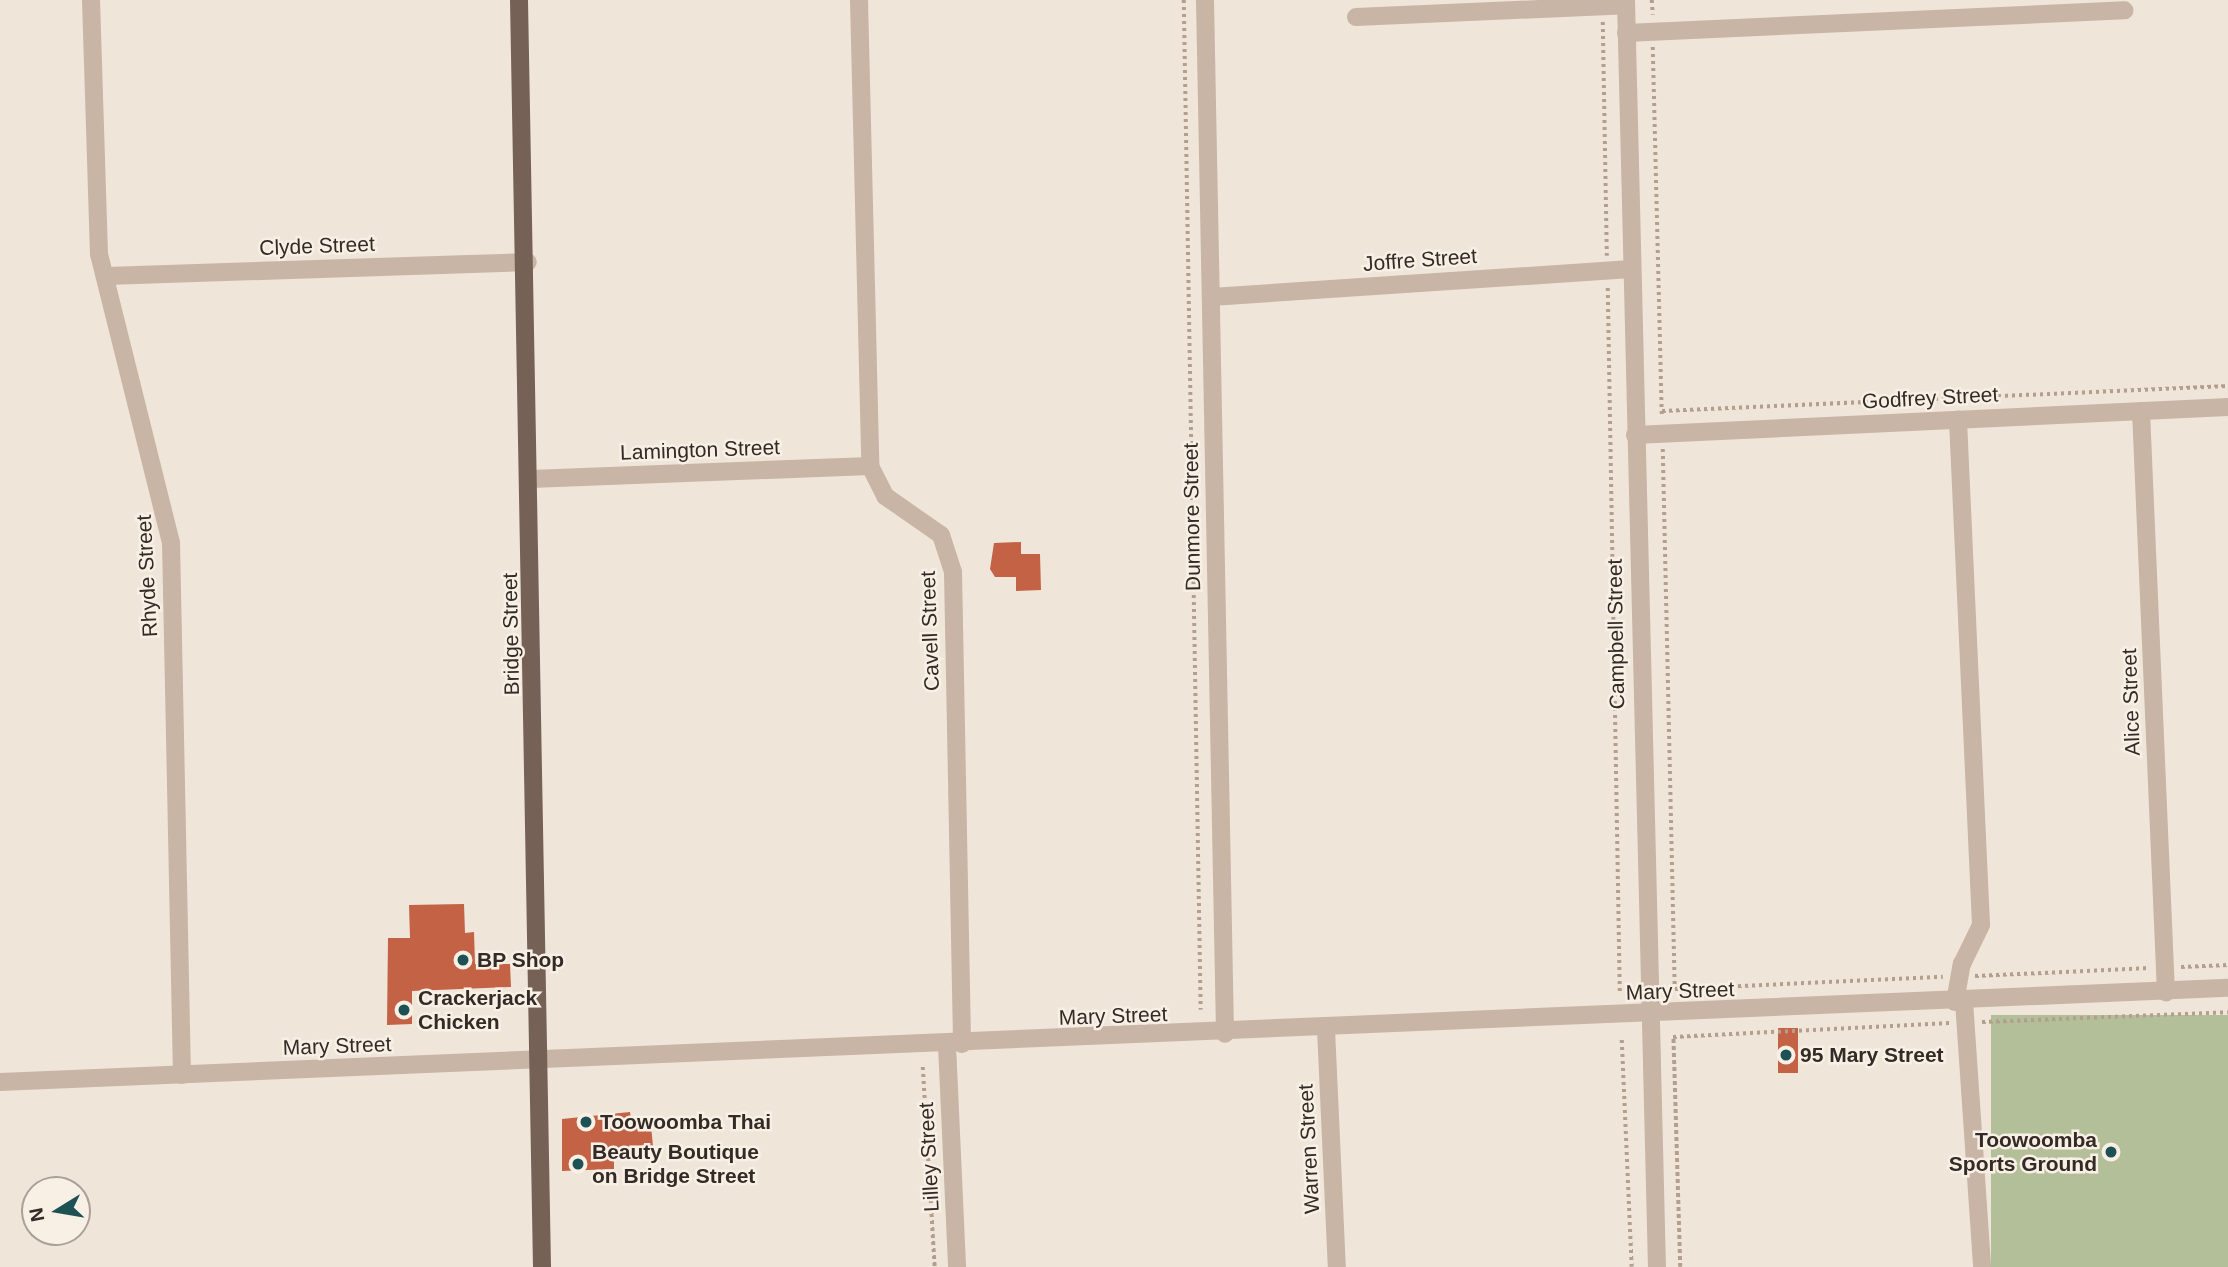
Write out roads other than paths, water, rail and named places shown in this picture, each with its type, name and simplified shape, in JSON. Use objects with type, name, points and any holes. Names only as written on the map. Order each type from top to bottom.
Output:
[{"type":"main road","name":"Bridge Street","points":[[519,0],[528,262],[543,1062],[542,1267]]},
{"type":"street","name":"Rhyde Street","points":[[91,0],[98,236],[170,528],[182,1075]]},
{"type":"street","name":"Cavell Street","points":[[859,0],[870,466],[885,496],[931,524],[950,552],[954,1045]]},
{"type":"street","name":"Dunmore Street","points":[[1205,0],[1225,1034]]},
{"type":"street","points":[[1356,17],[1602,6],[1626,2]]},
{"type":"street","name":"Campbell Street","points":[[1626,2],[1647,1015],[1657,1267]]},
{"type":"street","points":[[1626,33],[2124,10]]},
{"type":"street","name":"Clyde Street","points":[[107,276],[528,262]]},
{"type":"street","name":"Joffre Street","points":[[1211,297],[1632,269]]},
{"type":"street","name":"Godfrey Street","points":[[1635,435],[2228,407]]},
{"type":"street","name":"Alice Street","points":[[2141,411],[2166,992]]},
{"type":"street","points":[[1958,420],[1981,925],[1962,964],[1959,1002],[1965,1023],[1982,1267]]},
{"type":"street","name":"Lamington Street","points":[[531,479],[870,466]]},
{"type":"street","name":"Mary Street","points":[[0,1082],[1225,1034],[2228,988]]},
{"type":"street","name":"Warren Street","points":[[1326,1029],[1337,1267]]},
{"type":"street","name":"Lilley Street","points":[[954,1045],[957,1267]]},
{"type":"place","name":"BP Shop","points":[[463,960]]},
{"type":"place","name":"Crackerjack Chicken","points":[[404,1010]]},
{"type":"place","name":"95 Mary Street","points":[[1786,1055]]},
{"type":"place","name":"Toowoomba Thai","points":[[586,1122]]},
{"type":"place","name":"Toowoomba Sports Ground","points":[[2111,1152]]},
{"type":"place","name":"Beauty Boutique on Bridge Street","points":[[578,1164]]}]
